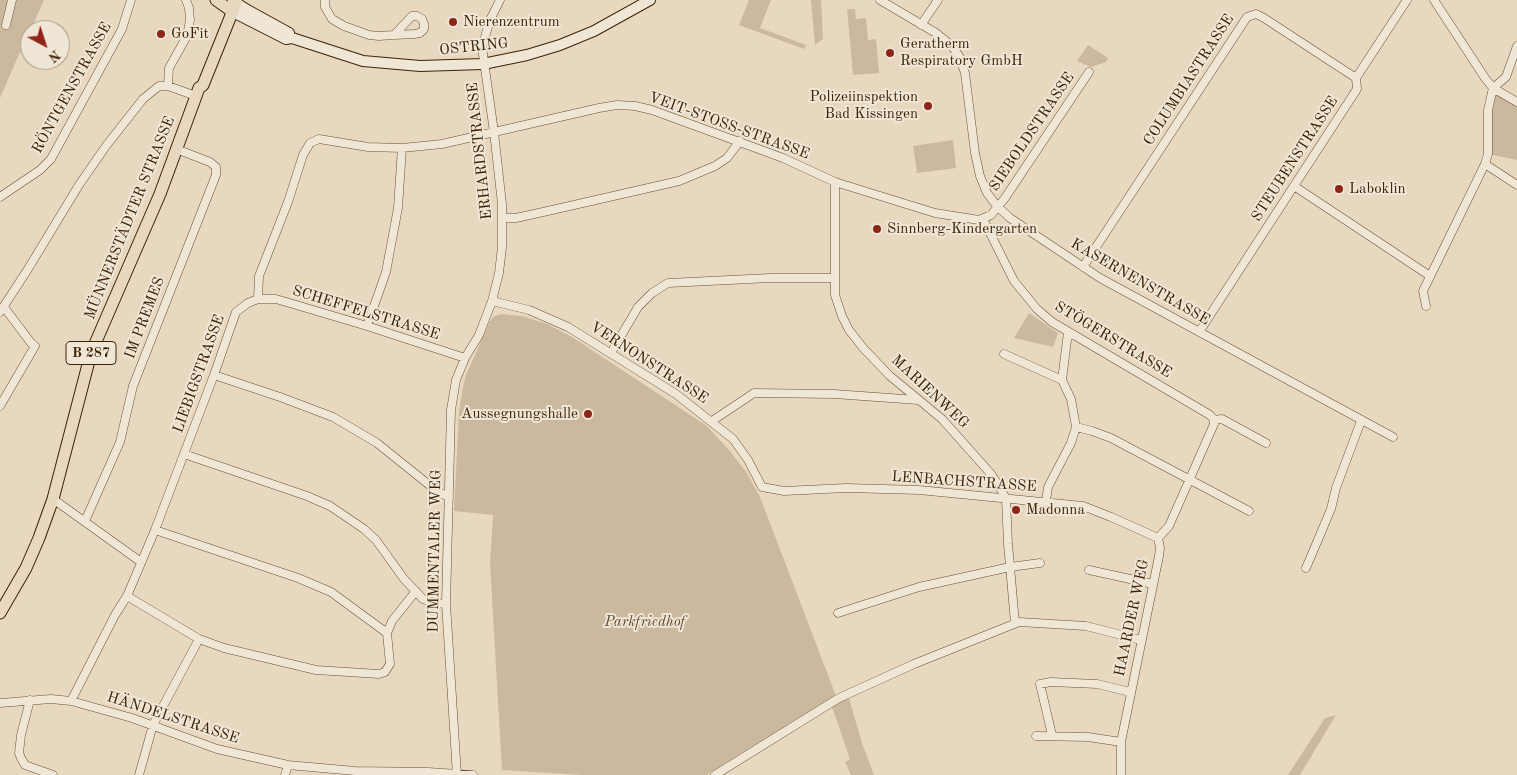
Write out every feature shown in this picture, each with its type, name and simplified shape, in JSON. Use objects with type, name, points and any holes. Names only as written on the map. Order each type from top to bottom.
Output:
[{"type":"main road","name":"OSTRING","points":[[216,0],[232,4],[286,39],[292,38],[363,61],[420,66],[483,64],[520,57],[560,45],[594,31],[650,0]]},
{"type":"main road","name":"MÜNNERSTÄDTER STRASSE","points":[[0,613],[26,568],[39,538],[53,499],[91,353],[160,194],[198,92],[197,84],[232,4]]},
{"type":"street","points":[[6,25],[12,0]]},
{"type":"street","name":"RÖNTGENSTRASSE","points":[[0,197],[40,170],[51,159],[122,28],[131,0]]},
{"type":"street","points":[[168,86],[169,68],[186,36],[190,20],[190,8],[186,0]]},
{"type":"street","points":[[325,0],[328,14],[332,19],[344,26],[369,35],[394,35]]},
{"type":"street","name":"ERHARDSTRASSE","points":[[465,358],[479,334],[492,301],[499,273],[502,247],[502,218],[494,132],[482,47],[490,20],[500,0]]},
{"type":"street","name":"KASERNENSTRASSE","points":[[880,0],[921,24],[951,45],[959,56],[966,73],[975,153],[980,176],[987,194],[1010,218],[1083,268],[1393,437]]},
{"type":"street","points":[[921,24],[938,0]]},
{"type":"street","name":"STEUBENSTRASSE","points":[[1198,332],[1357,89],[1356,78],[1407,0]]},
{"type":"street","points":[[1434,0],[1493,88],[1517,102]]},
{"type":"street","name":"COLUMBIASTRASSE","points":[[1083,268],[1247,16],[1256,14],[1264,18],[1356,78]]},
{"type":"street","points":[[1426,306],[1423,291],[1485,164],[1488,154],[1488,110],[1493,88],[1506,77],[1517,46]]},
{"type":"street","name":"SIEBOLDSTRASSE","points":[[997,206],[1005,198],[1089,72]]},
{"type":"street","points":[[0,406],[35,346],[2,309],[79,185],[106,146],[143,99],[159,86],[198,92]]},
{"type":"street","name":"VEIT-STOSS-STRASSE","points":[[258,299],[259,276],[288,202],[303,155],[310,143],[319,139],[354,146],[402,148],[442,144],[599,108],[626,106],[652,110],[740,141],[835,182]]},
{"type":"street","points":[[502,218],[516,218],[679,181],[715,166],[727,158],[740,141]]},
{"type":"street","points":[[367,326],[386,272],[398,208],[402,148]]},
{"type":"street","name":"IM PREMES","points":[[85,520],[120,442],[133,386],[216,175],[216,167],[210,162],[176,149]]},
{"type":"street","points":[[1485,164],[1517,185]]},
{"type":"street","points":[[611,353],[638,307],[652,293],[668,283],[770,278],[835,278],[835,182],[935,213],[965,219],[983,219],[991,215],[997,206]]},
{"type":"street","points":[[1294,186],[1430,276]]},
{"type":"street","name":"STÖGERSTRASSE","points":[[983,219],[1014,281],[1037,309],[1052,322],[1210,415],[1214,420],[1222,418],[1266,443]]},
{"type":"street","name":"MARIENWEG","points":[[835,278],[836,300],[849,330],[890,376],[942,419],[958,436],[998,483],[1006,498],[1015,623]]},
{"type":"street","name":"SCHEFFELSTRASSE","points":[[258,299],[276,299],[465,358]]},
{"type":"street","name":"LIEBIGSTRASSE","points":[[71,701],[115,614],[127,596],[155,530],[236,312],[248,303],[258,299]]},
{"type":"street","name":"VERNONSTRASSE","points":[[492,301],[529,310],[568,327],[676,394],[733,439],[748,460],[762,487]]},
{"type":"street","points":[[1046,502],[1052,478],[1071,443],[1076,427],[1071,399],[1062,380],[1068,332]]},
{"type":"street","points":[[1004,354],[1062,380]]},
{"type":"street","name":"DUMMENTALER WEG","points":[[457,775],[446,604],[451,410],[456,380],[465,358]]},
{"type":"street","points":[[214,375],[333,417],[377,443],[438,492],[450,497]]},
{"type":"street","points":[[712,421],[754,393],[834,394],[919,400]]},
{"type":"street","points":[[1158,538],[1169,526],[1214,424],[1214,420]]},
{"type":"street","points":[[1306,568],[1331,509],[1336,488],[1361,421]]},
{"type":"street","points":[[1076,427],[1111,438],[1249,511]]},
{"type":"street","points":[[184,454],[307,496],[330,506],[364,529],[376,540],[404,579],[423,599],[446,604]]},
{"type":"street","name":"LENBACHSTRASSE","points":[[762,487],[784,491],[846,488],[919,490],[1083,506],[1158,538]]},
{"type":"street","points":[[53,499],[85,520],[141,562]]},
{"type":"street","points":[[155,530],[298,578],[330,592],[387,633]]},
{"type":"street","name":"HAARDER WEG","points":[[1121,775],[1121,742],[1160,548],[1158,538]]},
{"type":"street","points":[[838,613],[919,588],[1010,567],[1040,563]]},
{"type":"street","points":[[1089,570],[1153,584]]},
{"type":"street","points":[[127,596],[199,639],[224,648],[316,670],[379,674],[385,672],[390,664],[387,633],[392,621],[416,591]]},
{"type":"street","points":[[714,775],[839,698],[914,664],[1015,623],[1086,626],[1142,640]]},
{"type":"street","points":[[139,775],[153,725],[199,639]]},
{"type":"street","points":[[1052,735],[1040,684],[1051,682],[1097,684],[1130,692]]},
{"type":"street","name":"HÄNDELSTRASSE","points":[[0,703],[51,699],[71,701],[153,725],[217,749],[288,765],[355,771],[473,775]]},
{"type":"street","points":[[30,700],[21,735],[21,758],[25,765],[52,775]]},
{"type":"street","points":[[1036,736],[1088,737],[1121,742]]},
{"type":"street","points":[[285,775],[288,765]]},
{"type":"green space","points":[[0,0],[44,0],[35,20],[20,20],[20,52],[0,98]]},
{"type":"green space","points":[[749,0],[771,0],[760,28],[806,45],[804,49],[739,25]]},
{"type":"green space","points":[[811,0],[821,0],[823,39],[815,45]]},
{"type":"green space","points":[[847,9],[855,9],[856,19],[866,18],[868,40],[876,39],[879,73],[853,75]]},
{"type":"green space","points":[[1088,45],[1108,58],[1106,62],[1091,67],[1077,61]]},
{"type":"green space","points":[[1493,88],[1517,102],[1517,160],[1488,154]]},
{"type":"green space","points":[[953,140],[956,168],[917,173],[913,146]]},
{"type":"green space","points":[[1029,313],[1058,333],[1053,347],[1014,338]]},
{"type":"green space","name":"Parkfriedhof","points":[[500,314],[522,316],[547,324],[572,337],[707,426],[729,450],[747,473],[760,497],[836,696],[707,775],[581,775],[502,770],[490,563],[493,515],[454,511],[459,412],[463,387],[466,375],[489,323],[493,317]]},
{"type":"green space","points":[[848,695],[862,743],[874,775],[851,775],[845,762],[850,759],[831,704]]},
{"type":"green space","points":[[1336,715],[1300,775],[1288,775],[1325,718]]},
{"type":"place","name":"Nierenzentrum","points":[[453,22]]},
{"type":"place","name":"GoFit","points":[[161,34]]},
{"type":"place","name":"Geratherm Respiratory GmbH","points":[[890,53]]},
{"type":"place","name":"Polizeiinspektion Bad Kissingen","points":[[928,106]]},
{"type":"place","name":"Laboklin","points":[[1339,189]]},
{"type":"place","name":"Sinnberg-Kindergarten","points":[[877,229]]},
{"type":"place","name":"Aussegnungshalle","points":[[588,414]]},
{"type":"place","name":"Madonna","points":[[1016,510]]}]
